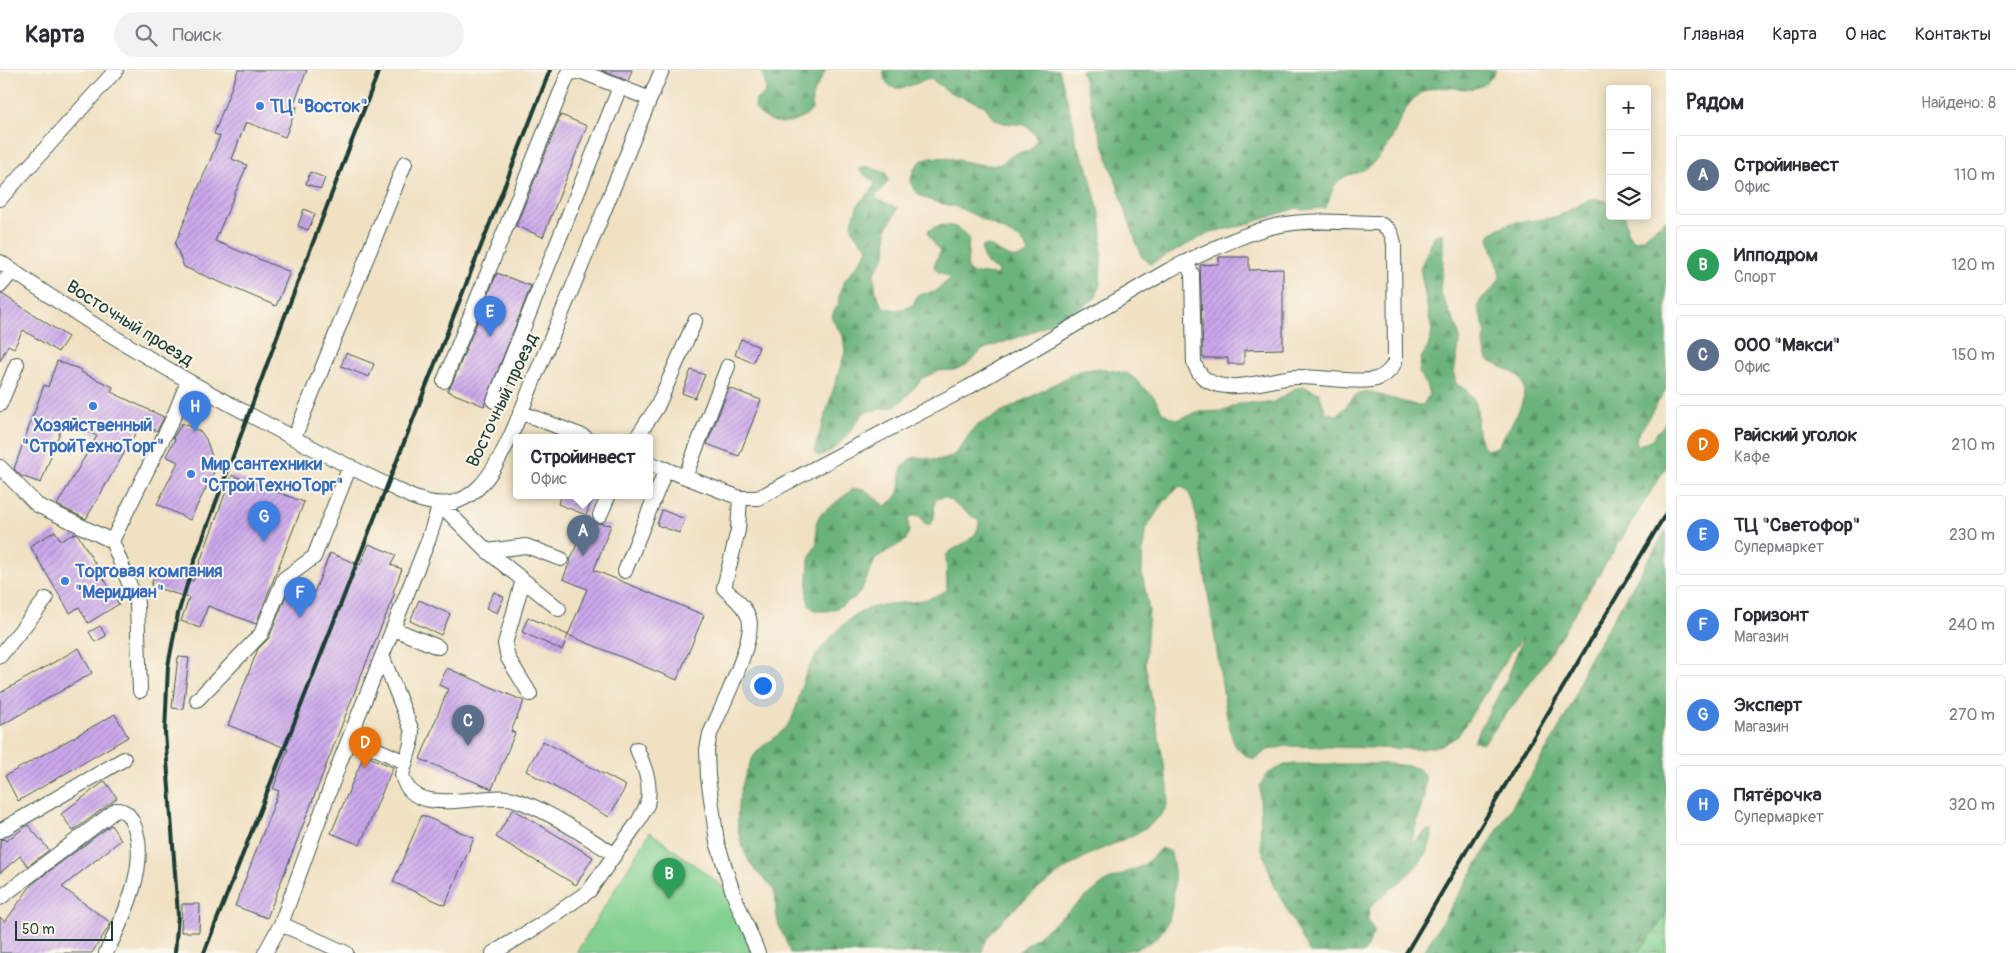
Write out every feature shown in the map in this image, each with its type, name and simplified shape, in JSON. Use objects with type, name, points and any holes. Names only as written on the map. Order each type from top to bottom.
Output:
[{"type":"street","points":[[0,199],[116,70]]},
{"type":"street","points":[[444,381],[565,78],[574,71],[580,70],[650,99]]},
{"type":"street","name":"Восточный проезд","points":[[0,262],[188,381],[294,438],[428,504],[459,501],[480,486],[496,464],[520,412],[662,70]]},
{"type":"street","points":[[494,401],[620,87]]},
{"type":"street","points":[[294,438],[405,163]]},
{"type":"street","points":[[653,464],[740,498],[758,498],[969,386],[1169,270],[1186,262],[1264,229],[1286,224],[1378,223],[1392,233],[1394,244],[1395,362],[1391,370],[1374,380],[1296,376],[1246,387],[1209,382],[1196,370],[1194,362],[1192,274],[1186,262]]},
{"type":"street","points":[[0,286],[13,271]]},
{"type":"street","points":[[639,434],[657,407],[695,321]]},
{"type":"street","points":[[0,404],[17,364]]},
{"type":"street","points":[[684,477],[728,366]]},
{"type":"street","points":[[112,541],[174,416],[188,381]]},
{"type":"street","points":[[520,412],[577,434]]},
{"type":"street","points":[[197,700],[261,634],[284,579],[314,557],[350,466]]},
{"type":"street","points":[[0,467],[38,505],[112,541],[137,603],[140,691]]},
{"type":"street","points":[[625,571],[666,469]]},
{"type":"street","points":[[740,498],[738,530],[724,588],[743,607],[749,616],[751,624],[748,643],[710,734],[707,750],[717,842],[733,892],[758,953]]},
{"type":"street","points":[[600,515],[607,499]]},
{"type":"street","points":[[265,953],[281,924],[350,737],[428,541],[440,504],[487,551],[559,609]]},
{"type":"street","points":[[487,551],[526,546],[560,559]]},
{"type":"street","points":[[523,580],[505,644],[508,658],[530,694]]},
{"type":"street","points":[[0,656],[46,599]]},
{"type":"street","points":[[394,629],[438,647]]},
{"type":"street","points":[[383,658],[412,731],[411,744],[402,774],[404,781],[417,794],[434,800],[448,802],[498,797],[510,799],[531,806],[614,854]]},
{"type":"street","points":[[350,737],[405,762]]},
{"type":"street","points":[[493,953],[580,900],[597,882],[648,805],[649,779],[637,749]]},
{"type":"street","points":[[0,831],[124,760]]},
{"type":"street","points":[[0,898],[116,810],[122,810],[127,813],[135,829],[137,859],[129,902],[106,953]]},
{"type":"street","points":[[281,924],[346,953]]},
{"type":"green space","points":[[761,70],[826,70],[812,96],[812,110],[798,120],[783,123],[768,119],[755,108],[756,100],[765,94],[766,85]]},
{"type":"green space","points":[[883,70],[1059,70],[1074,125],[1075,141],[1087,165],[1100,216],[1102,232],[1100,284],[1095,298],[1083,307],[1030,333],[982,350],[966,365],[954,370],[937,371],[923,378],[903,400],[892,407],[864,412],[839,445],[826,454],[818,456],[815,453],[816,445],[845,352],[843,336],[832,319],[833,313],[839,304],[841,288],[868,248],[853,231],[852,222],[858,204],[871,191],[875,183],[859,170],[866,166],[886,173],[888,180],[875,198],[898,208],[887,228],[886,254],[874,274],[876,293],[883,307],[902,309],[909,307],[913,305],[917,295],[935,292],[951,278],[937,271],[934,266],[940,252],[929,236],[928,231],[939,226],[955,227],[969,238],[967,268],[971,273],[997,275],[998,271],[984,259],[982,247],[988,245],[1003,254],[1014,257],[1024,256],[1029,252],[1023,242],[1012,235],[959,208],[927,199],[914,190],[911,183],[915,167],[926,159],[943,158],[978,164],[998,165],[1015,154],[1032,148],[1037,139],[1032,131],[1024,125],[1003,123],[993,118],[985,106],[949,92],[931,79],[895,88],[885,80]]},
{"type":"green space","points":[[1081,70],[1496,70],[1489,81],[1480,86],[1471,89],[1441,87],[1421,93],[1414,98],[1384,151],[1367,168],[1345,176],[1337,182],[1325,208],[1304,210],[1297,208],[1242,226],[1211,232],[1150,264],[1141,256],[1098,129]]},
{"type":"green space","points":[[1591,200],[1606,201],[1606,220],[1626,220],[1627,232],[1633,241],[1643,238],[1666,220],[1666,389],[1636,438],[1637,446],[1651,440],[1666,422],[1666,467],[1537,674],[1484,743],[1473,742],[1508,677],[1523,637],[1509,655],[1458,736],[1443,745],[1421,749],[1286,746],[1268,750],[1254,759],[1241,752],[1234,743],[1227,717],[1196,515],[1190,494],[1180,486],[1162,504],[1146,529],[1143,547],[1142,573],[1149,611],[1145,664],[1168,786],[1168,803],[1161,815],[1130,837],[1083,858],[1041,887],[1008,915],[995,929],[985,942],[982,953],[790,953],[776,915],[774,891],[752,866],[740,841],[738,827],[739,800],[751,761],[760,749],[788,725],[807,671],[815,657],[834,634],[854,616],[866,610],[877,606],[923,600],[947,590],[946,555],[976,533],[979,521],[945,497],[935,499],[934,518],[931,524],[925,524],[920,516],[912,516],[908,520],[909,531],[906,540],[876,558],[861,591],[856,597],[837,608],[828,611],[816,611],[810,606],[807,598],[809,559],[817,542],[816,523],[820,515],[853,489],[864,489],[885,506],[898,494],[901,472],[903,467],[912,458],[946,459],[960,448],[978,425],[1079,371],[1099,368],[1129,374],[1154,397],[1163,413],[1177,420],[1197,412],[1224,411],[1241,403],[1272,403],[1296,388],[1305,387],[1319,393],[1326,413],[1338,415],[1355,396],[1365,391],[1415,405],[1423,405],[1429,395],[1426,384],[1419,373],[1421,358],[1428,347],[1432,332],[1420,268],[1435,235],[1443,233],[1440,292],[1458,330],[1460,340],[1454,373],[1456,384],[1468,392],[1474,400],[1477,407],[1478,432],[1481,441],[1487,450],[1497,447],[1518,413],[1524,393],[1519,377],[1488,360],[1483,344],[1486,334],[1478,307],[1481,299],[1493,289],[1500,278],[1489,236],[1512,223],[1554,217]]},
{"type":"green space","points":[[1666,530],[1666,915],[1638,953],[1423,953],[1556,734],[1573,702],[1585,666]]},
{"type":"green space","points":[[1287,764],[1392,764],[1419,769],[1425,777],[1424,796],[1411,844],[1426,831],[1432,830],[1430,842],[1418,864],[1370,907],[1368,919],[1374,932],[1364,953],[1310,953],[1273,883],[1261,845],[1260,785],[1267,774]]},
{"type":"green space","points":[[650,832],[720,884],[738,914],[751,953],[576,953]]},
{"type":"green space","points":[[1161,848],[1170,851],[1172,857],[1174,894],[1169,917],[1162,931],[1153,940],[1129,950],[1114,952],[1017,953],[1106,881],[1144,865]]},
{"type":"green space","points":[[1666,915],[1666,953],[1638,953]]},
{"type":"building","points":[[238,70],[307,70],[293,106],[297,107],[285,137],[246,122],[232,159],[247,165],[215,241],[290,272],[276,306],[184,267],[175,244],[220,136],[214,134]]},
{"type":"building","points":[[601,70],[632,70],[628,81]]},
{"type":"building","points":[[561,115],[587,126],[543,237],[516,226]]},
{"type":"building","points":[[310,172],[325,178],[321,189],[306,184]]},
{"type":"building","points":[[304,209],[315,214],[308,230],[298,226]]},
{"type":"building","points":[[1219,257],[1249,257],[1249,270],[1283,269],[1283,349],[1244,350],[1244,364],[1228,364],[1228,358],[1203,358],[1200,265],[1219,264]]},
{"type":"building","points":[[497,273],[531,286],[484,406],[447,391],[452,384]]},
{"type":"building","points":[[2,294],[68,337],[58,352],[23,330],[14,348],[8,345],[0,361],[0,295]]},
{"type":"building","points":[[741,339],[759,347],[753,363],[735,355]]},
{"type":"building","points":[[346,353],[374,364],[369,377],[341,366]]},
{"type":"building","points":[[57,361],[82,370],[81,372],[113,387],[111,392],[164,417],[157,431],[141,424],[86,519],[57,505],[97,436],[64,421],[41,483],[21,476],[14,469],[44,385],[48,387]]},
{"type":"building","points":[[691,370],[705,375],[695,398],[682,393]]},
{"type":"building","points":[[729,388],[761,400],[739,456],[707,444]]},
{"type":"building","points":[[182,423],[201,432],[206,439],[216,468],[190,520],[157,504],[178,462],[166,456],[175,439],[173,438]]},
{"type":"building","points":[[232,475],[304,502],[256,624],[208,606],[200,628],[181,621],[189,598],[151,586],[156,570],[193,581]]},
{"type":"building","points":[[560,499],[592,499],[586,515],[558,504]]},
{"type":"building","points":[[662,510],[685,519],[679,533],[657,525]]},
{"type":"building","points":[[588,516],[597,523],[611,525],[594,570],[704,615],[677,680],[568,635],[587,589],[563,579]]},
{"type":"building","points":[[55,531],[61,541],[75,533],[78,535],[119,604],[88,623],[79,607],[70,613],[30,546]]},
{"type":"building","points":[[369,544],[396,555],[391,565],[402,569],[393,592],[395,593],[267,918],[235,906],[279,791],[273,789],[288,749],[228,725],[258,649],[269,638],[287,593],[310,603],[330,553],[360,565]]},
{"type":"building","points":[[494,592],[504,597],[497,613],[486,608]]},
{"type":"building","points":[[419,600],[450,614],[441,635],[410,621]]},
{"type":"building","points":[[528,617],[568,635],[562,650],[522,632]]},
{"type":"building","points":[[100,626],[106,636],[95,642],[89,632]]},
{"type":"building","points":[[79,648],[92,673],[0,726],[0,693]]},
{"type":"building","points":[[178,657],[189,658],[183,709],[172,708]]},
{"type":"building","points":[[447,668],[524,701],[511,731],[515,733],[492,789],[420,759],[448,689],[439,685]]},
{"type":"building","points":[[115,714],[128,737],[18,801],[5,776]]},
{"type":"building","points":[[543,741],[626,786],[609,817],[526,771]]},
{"type":"building","points":[[364,755],[393,767],[360,845],[331,833]]},
{"type":"building","points":[[105,781],[117,798],[73,831],[61,814]]},
{"type":"building","points":[[513,809],[593,857],[576,885],[496,837]]},
{"type":"building","points":[[422,815],[474,838],[445,905],[393,882]]},
{"type":"building","points":[[28,825],[49,850],[28,866],[20,856],[0,873],[0,840],[4,839],[6,841]]},
{"type":"building","points":[[111,825],[121,840],[62,887],[111,923],[92,953],[0,953],[0,917],[5,922],[32,884]]},
{"type":"building","points":[[182,904],[200,904],[199,932],[181,932]]},
{"type":"railway","points":[[175,953],[178,915],[165,732],[168,666],[178,614],[194,562],[283,321],[379,70]]},
{"type":"railway","points":[[204,953],[550,70]]},
{"type":"railway","points":[[1406,953],[1666,513]]},
{"type":"place","name":"ТЦ \"Восток\"","points":[[260,106]]},
{"type":"place","name":"ТЦ \"Светофор\"","points":[[490,337]]},
{"type":"place","name":"Хозяйственный \"СтройТехноТорг\"","points":[[93,406]]},
{"type":"place","name":"Пятёрочка","points":[[195,432]]},
{"type":"place","name":"Мир сантехники \"СтройТехноТорг\"","points":[[191,474]]},
{"type":"place","name":"Эксперт","points":[[264,542]]},
{"type":"place","name":"Стройинвест","points":[[583,556]]},
{"type":"place","name":"Торговая компания \"Меридиан\"","points":[[65,581]]},
{"type":"place","name":"Горизонт","points":[[300,618]]},
{"type":"place","name":"ООО \"Макси\"","points":[[468,746]]},
{"type":"place","name":"Райский уголок","points":[[365,768]]},
{"type":"place","name":"Ипподром","points":[[669,899]]}]
